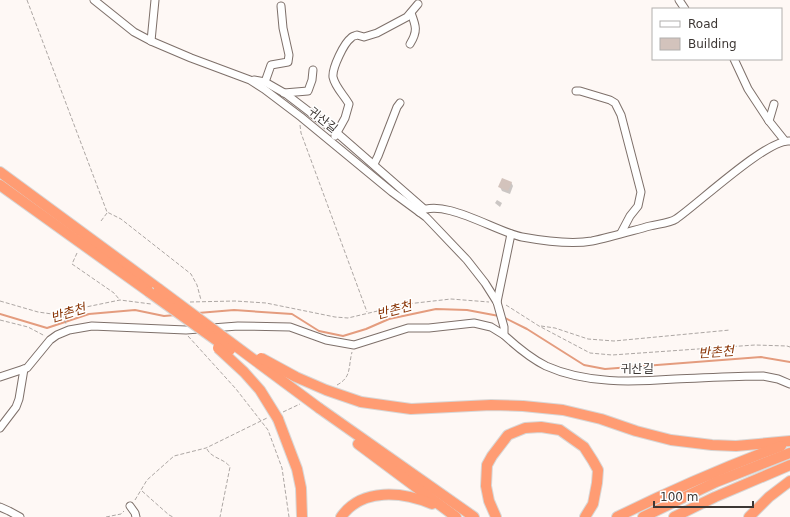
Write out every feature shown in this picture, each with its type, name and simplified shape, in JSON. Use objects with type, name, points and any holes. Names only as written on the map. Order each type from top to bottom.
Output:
[{"type":"highway","points":[[0,172],[154,290],[171,308],[244,372],[260,390],[275,417],[297,469],[301,488],[302,517]]},
{"type":"highway","points":[[0,185],[228,340],[310,407],[455,517]]},
{"type":"highway","points":[[171,308],[310,407],[474,517]]},
{"type":"highway","points":[[228,340],[296,377],[326,390],[361,402],[410,409],[490,405],[523,406],[563,410],[601,419],[636,431],[671,440],[712,445],[736,446],[790,442]]},
{"type":"highway","points":[[496,517],[489,501],[486,486],[487,465],[492,456],[508,436],[525,428],[541,427],[560,430],[570,436],[584,447],[598,470],[593,504],[585,517]]},
{"type":"highway","points":[[617,517],[662,495],[752,456],[790,442]]},
{"type":"highway","points":[[643,517],[716,482],[790,453]]},
{"type":"highway","points":[[674,517],[715,497],[790,465]]},
{"type":"highway","points":[[749,517],[769,497],[790,481]]},
{"type":"highway","points":[[341,517],[345,511],[359,502],[376,495],[393,494],[419,498],[438,506],[455,517]]},
{"type":"street","name":"귀산길","points":[[94,0],[134,32],[150,41],[191,58],[250,80],[301,117],[331,142],[422,211],[467,260],[485,283],[498,305]]},
{"type":"street","points":[[150,41],[155,0]]},
{"type":"street","points":[[331,142],[345,118],[349,104],[333,77],[334,68],[342,51],[351,38],[356,35],[364,37],[377,33],[407,17],[418,4]]},
{"type":"street","points":[[265,82],[271,65],[288,62],[289,55],[283,28],[281,6]]},
{"type":"street","points":[[410,13],[416,29],[410,44]]},
{"type":"street","points":[[250,80],[265,82],[283,93],[337,133],[374,164],[422,211],[438,208],[448,210],[511,234],[522,237],[569,243],[591,241],[675,220],[758,155],[777,144],[787,141],[769,121],[748,89],[734,60]]},
{"type":"street","points":[[283,93],[308,91],[312,80],[313,70]]},
{"type":"street","points":[[576,91],[610,100],[615,103],[621,115],[641,192],[638,206],[630,216],[621,233]]},
{"type":"street","points":[[374,164],[400,103]]},
{"type":"street","points":[[769,121],[774,104]]},
{"type":"street","points":[[504,336],[504,327],[498,305],[511,234]]},
{"type":"street","name":"귀산길","points":[[354,346],[408,328],[429,328],[474,324],[491,327],[520,349],[546,365],[563,372],[583,377],[622,381],[763,376],[778,379],[790,384]]},
{"type":"street","points":[[0,376],[27,368],[50,340],[57,335],[69,330],[92,326],[183,330],[238,326],[290,327],[326,340],[354,346]]},
{"type":"street","points":[[0,428],[16,408],[24,368]]},
{"type":"street","points":[[130,506],[136,517]]},
{"type":"street","points":[[0,507],[20,517]]},
{"type":"path","points":[[27,0],[107,212],[120,219],[191,274],[197,285],[201,301]]},
{"type":"path","points":[[301,117],[301,133],[367,312]]},
{"type":"path","points":[[101,221],[107,212]]},
{"type":"path","points":[[77,253],[72,264],[114,293],[120,300]]},
{"type":"path","points":[[186,302],[235,301],[266,304],[307,310],[335,317],[348,318],[367,312],[407,304],[451,299],[508,306],[539,326],[590,353],[612,355],[755,345],[790,347]]},
{"type":"path","points":[[0,301],[38,312],[52,314],[120,300],[155,305]]},
{"type":"path","points":[[62,313],[66,326]]},
{"type":"path","points":[[0,320],[28,327],[50,340]]},
{"type":"path","points":[[539,326],[555,328],[588,339],[614,341],[730,330]]},
{"type":"path","points":[[183,330],[236,389],[268,430],[282,468],[289,517]]},
{"type":"path","points":[[334,386],[341,383],[349,375],[354,346]]},
{"type":"path","points":[[106,517],[121,514],[130,506],[142,491],[148,480],[174,456],[206,448],[262,421],[310,407]]},
{"type":"path","points":[[206,448],[210,454],[227,463],[230,467],[220,517]]},
{"type":"path","points":[[142,491],[173,517]]},
{"type":"building","points":[[502,178],[512,182],[508,191],[498,187]]},
{"type":"waterway","name":"반촌천","points":[[198,313],[234,310],[292,314],[319,331],[343,336],[366,329],[389,319],[436,309],[467,310],[499,316]]},
{"type":"waterway","name":"반촌천","points":[[0,314],[47,328],[89,314],[135,310],[164,316],[176,315]]},
{"type":"waterway","name":"반촌천","points":[[503,317],[527,329],[584,365],[605,369],[761,357],[790,362]]}]
